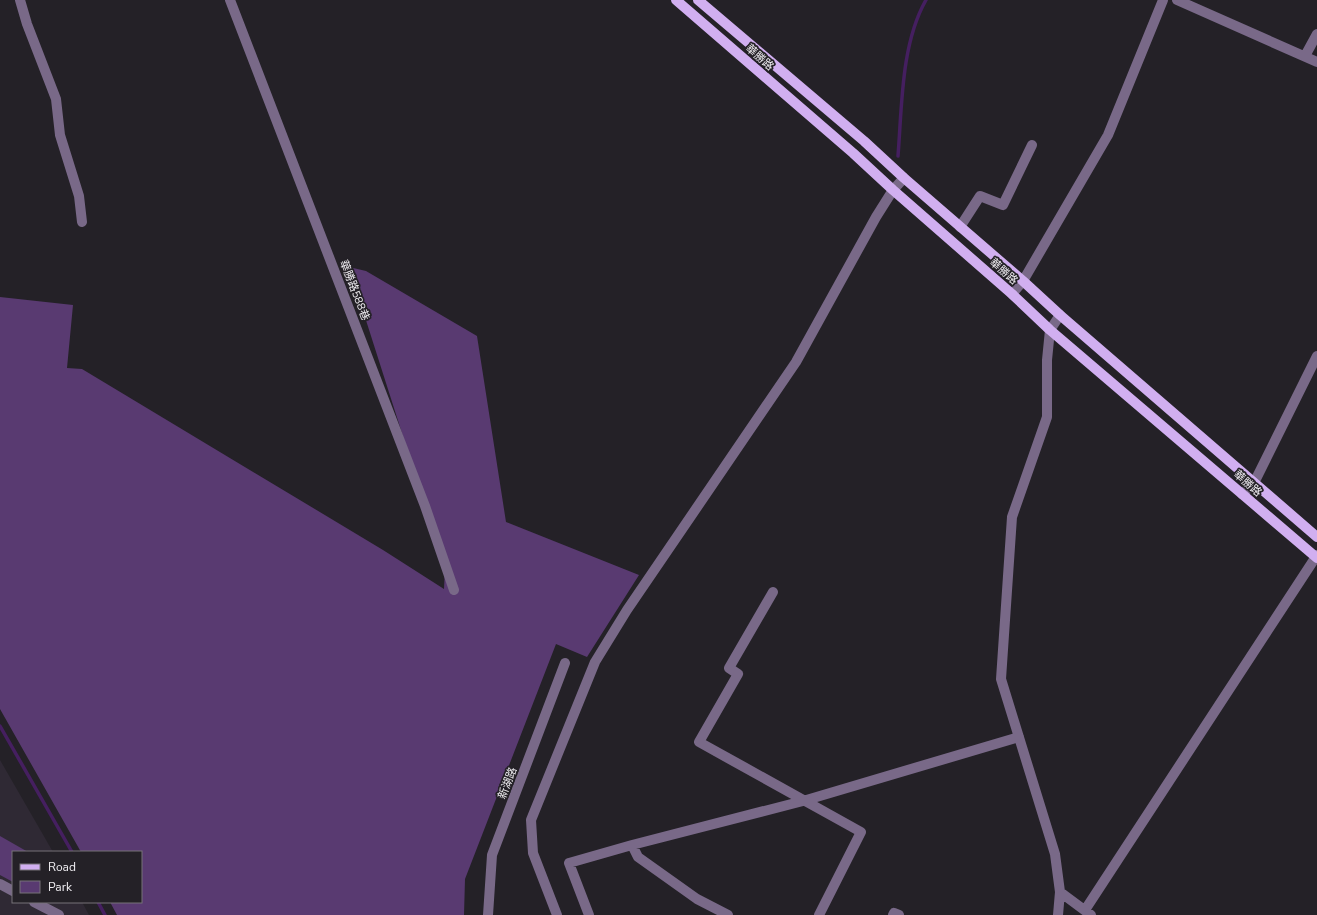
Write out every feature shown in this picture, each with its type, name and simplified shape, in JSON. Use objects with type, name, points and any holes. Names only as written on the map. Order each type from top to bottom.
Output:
[{"type":"main road","name":"華勝路","points":[[676,0],[854,153],[893,190],[1012,294],[1050,330],[1316,557]]},
{"type":"main road","name":"華勝路","points":[[698,0],[864,140],[904,178],[1060,315],[1317,537]]},
{"type":"street","points":[[20,0],[27,24],[56,99],[60,135],[79,196],[82,222]]},
{"type":"street","name":"華勝路588巷","points":[[230,0],[425,506],[454,590]]},
{"type":"street","points":[[1012,294],[1023,281],[1108,135],[1162,0]]},
{"type":"street","points":[[1177,0],[1317,62]]},
{"type":"street","points":[[1305,56],[1317,34]]},
{"type":"street","points":[[960,226],[980,196],[1003,205],[1032,145]]},
{"type":"street","points":[[558,915],[533,853],[531,820],[595,662],[627,610],[796,362],[876,217],[893,190],[904,178]]},
{"type":"street","points":[[1058,915],[1060,892],[1056,854],[1001,679],[1012,517],[1047,417],[1047,360],[1050,330],[1060,315]]},
{"type":"street","points":[[1242,494],[1254,483],[1317,356]]},
{"type":"street","points":[[1060,892],[1088,912],[1316,557]]},
{"type":"street","points":[[773,592],[729,668],[738,674],[698,742],[802,801],[861,832],[819,915]]},
{"type":"street","name":"新湖路","points":[[488,915],[492,855],[565,663]]},
{"type":"street","points":[[589,915],[569,863],[802,801],[1019,737]]},
{"type":"street","points":[[632,845],[638,857],[697,899],[728,915]]},
{"type":"street","points":[[0,884],[12,890]]},
{"type":"street","points":[[36,903],[59,915]]},
{"type":"street","points":[[893,915],[894,913],[899,915]]},
{"type":"shaded area","points":[[0,760],[52,851],[12,851],[12,903],[83,903],[89,915],[0,915]]},
{"type":"green space","points":[[349,267],[366,271],[477,336],[506,522],[639,575],[587,657],[556,644],[465,879],[464,915],[117,915],[111,903],[142,903],[142,851],[80,851],[0,709],[0,297],[73,305],[67,368],[82,369],[383,550],[444,589],[445,568]]},
{"type":"green space","points":[[0,836],[26,851],[12,851],[12,881],[0,875]]},
{"type":"waterway","points":[[898,156],[902,96],[907,56],[918,17],[926,0]]},
{"type":"waterway","points":[[0,726],[71,851]]},
{"type":"waterway","points":[[99,903],[105,915]]}]
